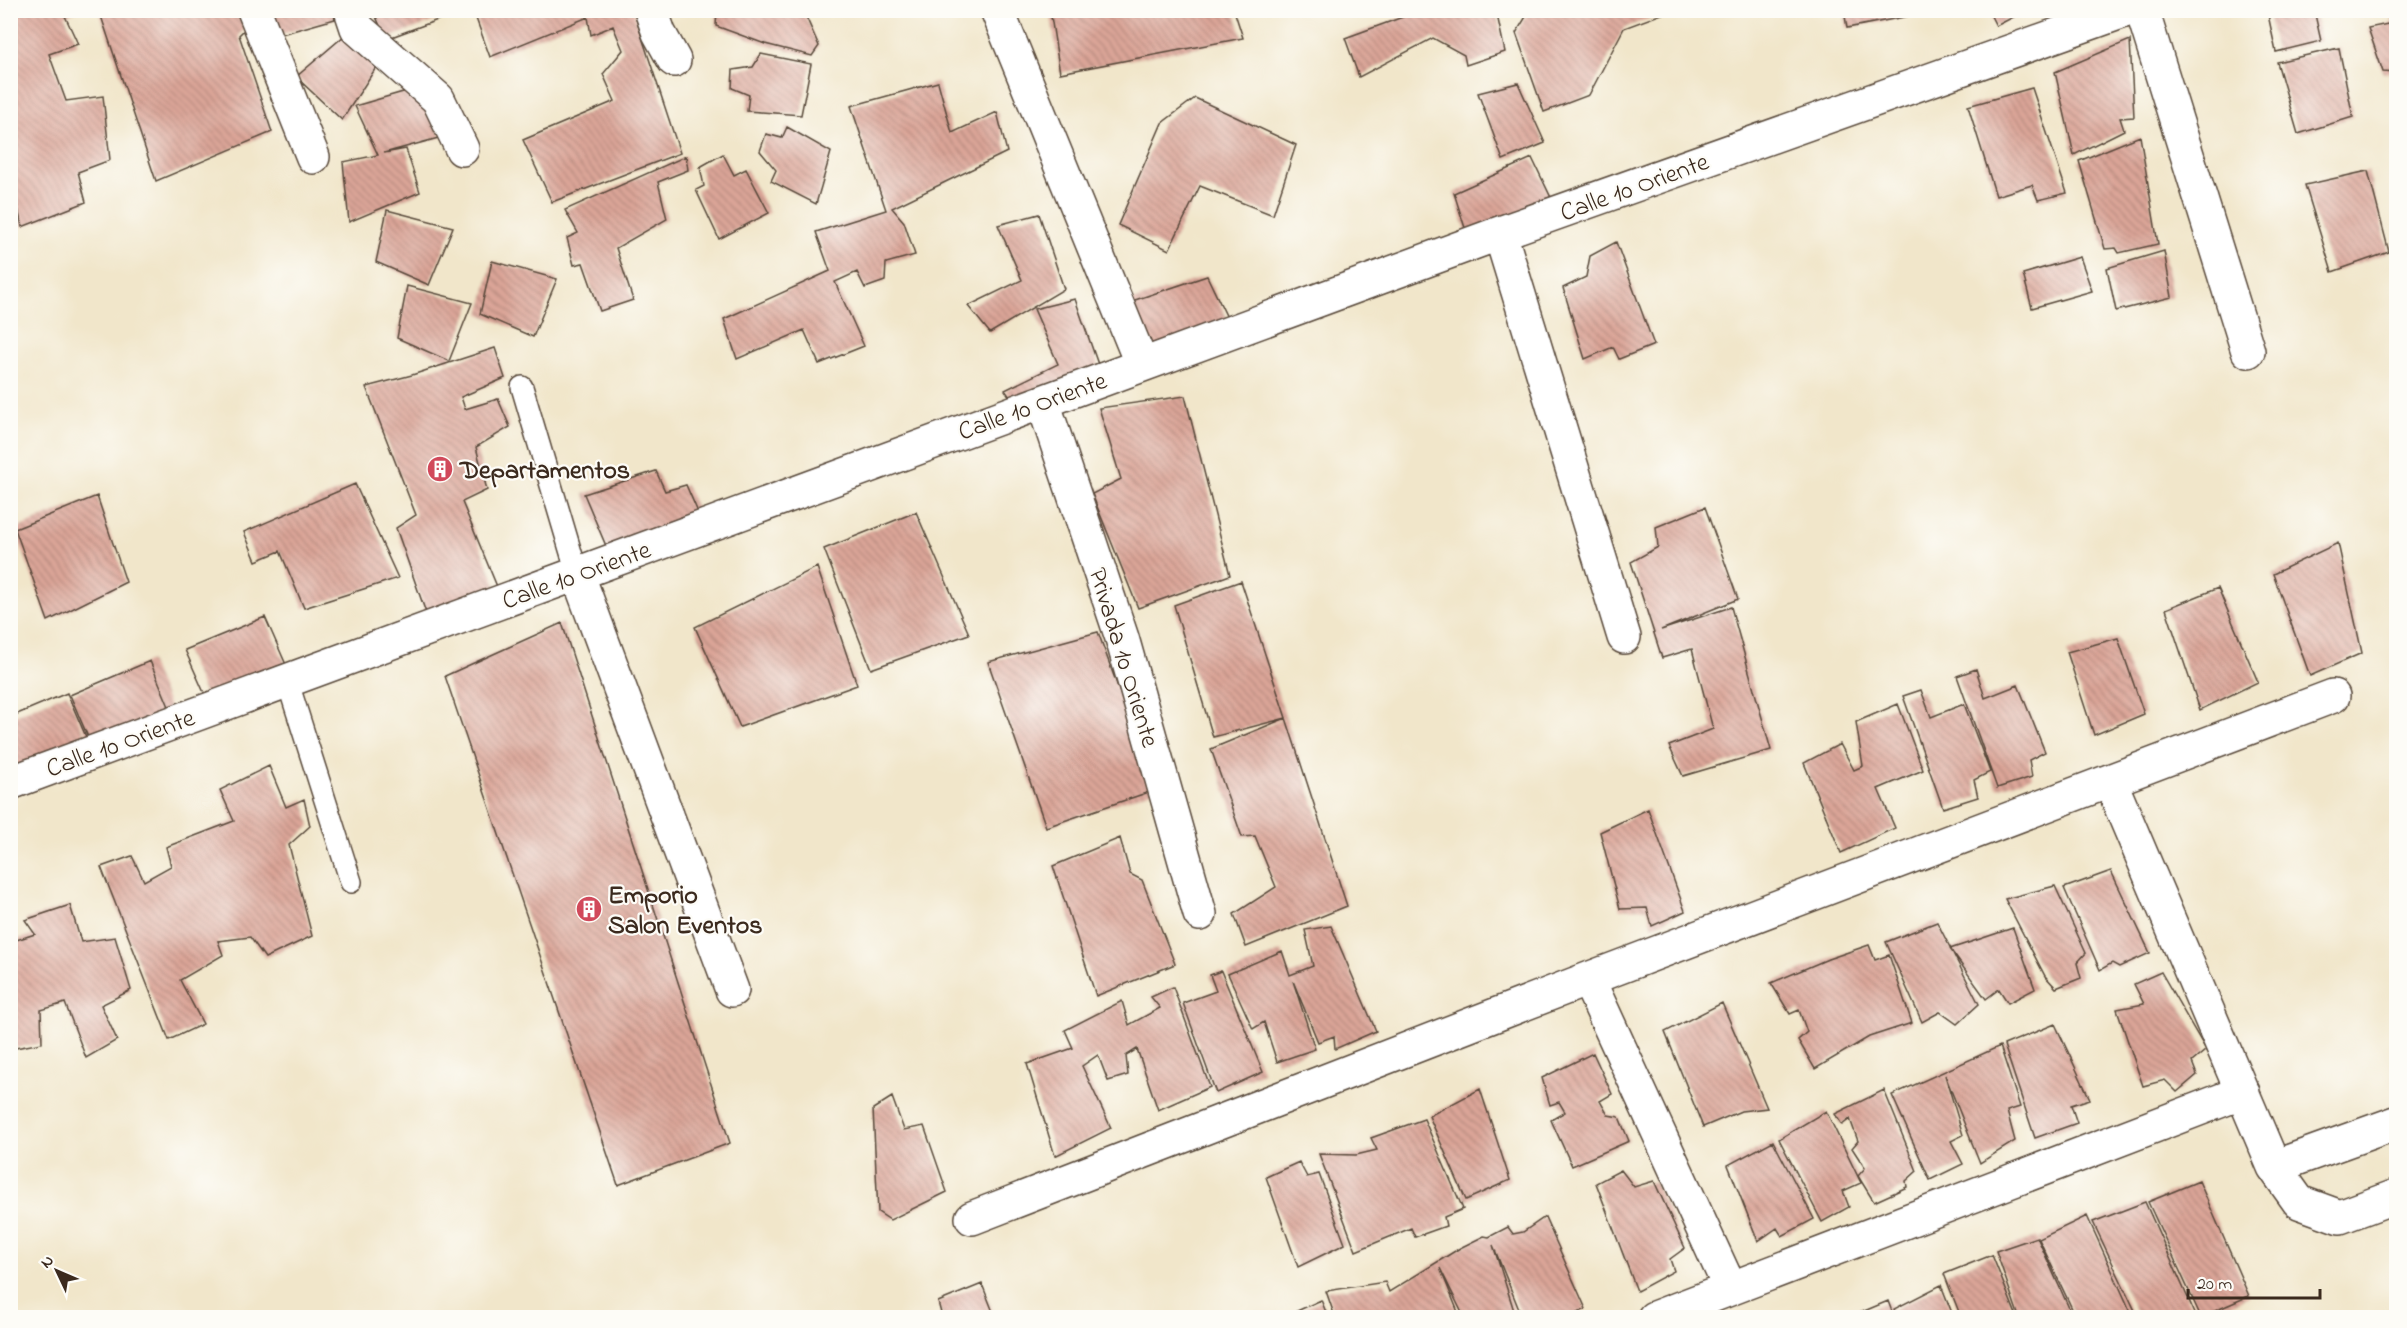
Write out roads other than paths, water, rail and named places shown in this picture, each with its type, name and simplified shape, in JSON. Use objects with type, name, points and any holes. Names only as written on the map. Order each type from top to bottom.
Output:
[{"type":"street","points":[[254,10],[313,157]]},
{"type":"street","points":[[351,10],[357,28],[438,99],[462,149]]},
{"type":"street","points":[[651,10],[659,33],[674,60]]},
{"type":"street","points":[[997,10],[1142,364]]},
{"type":"street","name":"Calle 10 Oriente","points":[[10,783],[1500,233],[2127,10]]},
{"type":"street","points":[[2142,10],[2248,351]]},
{"type":"street","points":[[1500,233],[1624,637]]},
{"type":"street","name":"Privada 10 Oriente","points":[[1043,402],[1122,638],[1200,914]]},
{"type":"street","points":[[577,573],[732,990]]},
{"type":"street","points":[[972,1218],[1588,979],[2333,696]]},
{"type":"street","points":[[2110,781],[2274,1167],[2299,1202],[2340,1217],[2397,1196]]},
{"type":"street","points":[[1588,979],[1730,1288]]},
{"type":"street","points":[[1654,1317],[2243,1092]]},
{"type":"street","points":[[2274,1167],[2397,1123]]},
{"type":"lane","points":[[522,387],[577,573]]},
{"type":"lane","points":[[287,680],[351,882]]},
{"type":"place","name":"Departamentos","points":[[440,469]]},
{"type":"place","name":"Emporio Salon Eventos","points":[[589,909]]}]
